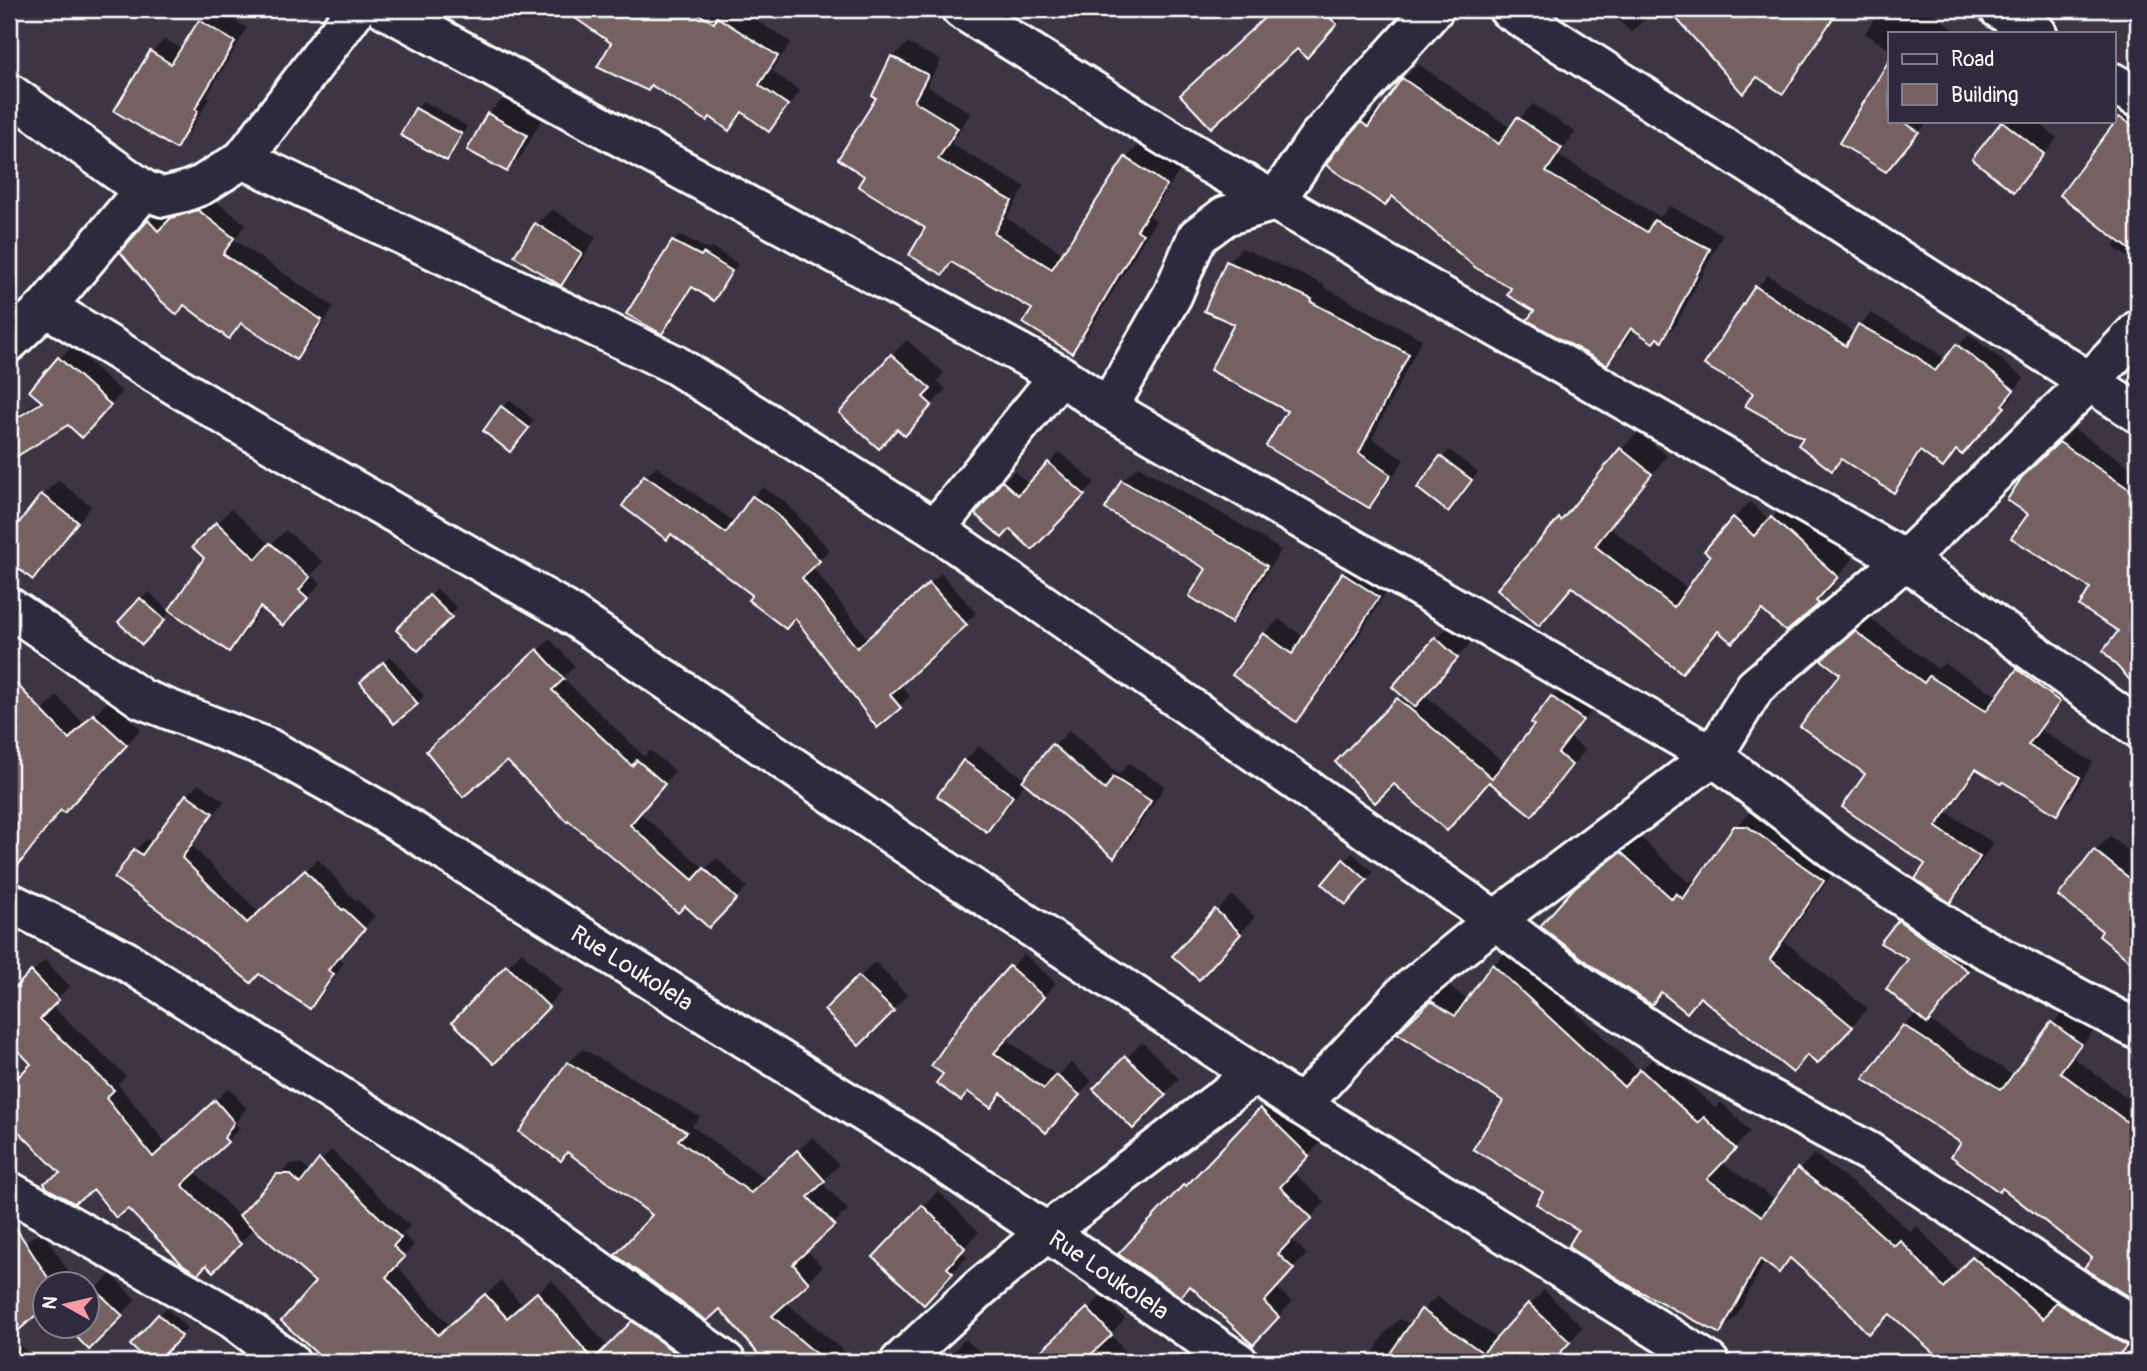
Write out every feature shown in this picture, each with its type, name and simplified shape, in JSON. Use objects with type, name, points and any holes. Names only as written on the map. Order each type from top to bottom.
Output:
[{"type":"street","points":[[9,93],[144,190],[163,197],[184,192],[202,185],[243,159],[356,9]]},
{"type":"street","points":[[385,9],[1060,375],[1108,408],[1713,755],[1838,853],[1959,935],[2138,1030]]},
{"type":"street","points":[[961,9],[1210,164],[1905,560],[2138,728]]},
{"type":"street","points":[[1108,408],[1173,293],[1197,237],[1225,216],[1275,201],[1318,138],[1434,9]]},
{"type":"street","points":[[1508,9],[2138,413]]},
{"type":"street","points":[[1999,9],[2035,32]]},
{"type":"street","points":[[2116,84],[2138,99]]},
{"type":"street","points":[[243,159],[674,364],[935,529],[1496,920],[1582,986],[1683,1052],[1869,1152],[2108,1310],[2138,1327]]},
{"type":"street","points":[[9,342],[46,307],[144,190]]},
{"type":"street","points":[[46,307],[248,430],[563,609],[904,843],[1301,1105],[1709,1362]]},
{"type":"street","points":[[1301,1105],[1403,995],[1496,920],[1713,755],[1755,687],[1905,560],[2090,383],[2138,330]]},
{"type":"street","points":[[935,529],[1060,375]]},
{"type":"street","name":"Rue Loukolela","points":[[9,607],[142,699],[268,748],[382,812],[937,1158],[1238,1362]]},
{"type":"street","points":[[9,902],[126,961],[463,1174],[726,1362]]},
{"type":"street","points":[[900,1362],[980,1288],[1047,1232],[1254,1074]]},
{"type":"street","points":[[9,1191],[232,1318],[290,1362]]},
{"type":"building","points":[[562,9],[690,9],[714,23],[717,17],[778,56],[759,85],[788,105],[769,132],[742,112],[729,131],[710,117],[707,121],[651,85],[648,91],[597,67],[611,43]]},
{"type":"building","points":[[1274,9],[1320,9],[1337,24],[1307,58],[1297,49],[1211,128],[1180,95]]},
{"type":"building","points":[[1668,9],[1839,9],[1783,94],[1757,77],[1743,94]]},
{"type":"building","points":[[199,20],[235,42],[195,109],[198,111],[176,149],[114,111],[150,51],[171,64]]},
{"type":"building","points":[[891,56],[928,75],[914,101],[958,128],[938,159],[1012,201],[994,233],[1052,269],[1125,157],[1167,185],[1137,230],[1143,234],[1072,353],[1023,323],[1032,309],[951,262],[943,275],[909,255],[925,228],[858,186],[864,176],[838,159],[876,98],[872,96]]},
{"type":"building","points":[[1888,62],[1888,122],[1904,122],[1919,132],[1886,172],[1839,143]]},
{"type":"building","points":[[1402,78],[1499,144],[1517,117],[1562,148],[1546,172],[1647,232],[1654,220],[1710,249],[1662,342],[1657,338],[1653,343],[1631,328],[1607,365],[1527,320],[1534,311],[1507,295],[1511,288],[1476,268],[1392,196],[1385,206],[1326,165],[1361,122],[1368,127]]},
{"type":"building","points":[[415,108],[462,134],[447,161],[400,135]]},
{"type":"building","points":[[487,113],[527,135],[507,172],[467,150]]},
{"type":"building","points":[[2119,117],[2138,129],[2138,256],[2060,195]]},
{"type":"building","points":[[2001,122],[2044,154],[2014,192],[1972,159]]},
{"type":"building","points":[[198,210],[234,238],[223,254],[322,320],[296,360],[241,323],[229,339],[184,305],[177,315],[159,299],[120,252],[148,220],[158,231],[171,218]]},
{"type":"building","points":[[535,223],[582,253],[561,286],[514,256]]},
{"type":"building","points":[[672,241],[701,256],[703,253],[732,271],[714,301],[692,287],[662,334],[626,314]]},
{"type":"building","points":[[1226,261],[1312,299],[1311,302],[1409,354],[1359,453],[1391,475],[1369,508],[1266,446],[1287,411],[1210,370],[1234,324],[1204,311]]},
{"type":"building","points":[[1755,286],[1846,346],[1858,324],[1916,356],[1935,371],[1956,344],[2014,390],[2002,405],[2005,407],[1962,455],[1956,450],[1943,468],[1920,451],[1894,493],[1841,459],[1832,471],[1798,445],[1803,438],[1745,406],[1753,393],[1704,365]]},
{"type":"building","points":[[891,354],[931,389],[923,397],[932,405],[905,436],[897,429],[879,449],[839,413]]},
{"type":"building","points":[[58,357],[111,405],[82,438],[68,425],[9,461],[9,423],[42,402],[29,391]]},
{"type":"building","points":[[501,406],[529,428],[510,452],[483,431]]},
{"type":"building","points":[[2059,442],[2138,495],[2138,689],[2103,651],[2118,631],[2079,606],[2090,588],[2011,538],[2028,514],[2007,500],[2022,477]]},
{"type":"building","points":[[1620,448],[1652,474],[1595,546],[1674,607],[1710,556],[1704,551],[1733,517],[1754,536],[1771,517],[1838,577],[1816,601],[1819,604],[1786,632],[1762,610],[1732,643],[1718,631],[1682,673],[1572,587],[1539,626],[1497,589],[1559,518],[1561,521]]},
{"type":"building","points":[[1440,456],[1472,480],[1448,512],[1417,488]]},
{"type":"building","points":[[1048,462],[1085,495],[1032,550],[1010,529],[1002,538],[975,514],[1002,481],[1018,495]]},
{"type":"building","points":[[644,475],[726,533],[752,496],[774,511],[820,561],[802,578],[857,648],[929,583],[967,625],[890,695],[901,708],[877,728],[795,618],[786,629],[748,600],[752,595],[671,534],[667,540],[622,506]]},
{"type":"building","points":[[1121,480],[1267,566],[1231,623],[1189,596],[1206,569],[1105,509]]},
{"type":"building","points":[[41,494],[78,522],[33,580],[9,561],[9,536]]},
{"type":"building","points":[[216,522],[256,559],[270,543],[310,577],[299,590],[308,598],[283,626],[260,607],[229,652],[169,610],[204,558],[192,547]]},
{"type":"building","points":[[1342,573],[1379,597],[1330,675],[1296,722],[1232,675],[1263,633],[1292,654]]},
{"type":"building","points":[[429,595],[452,617],[418,651],[396,630]]},
{"type":"building","points":[[140,598],[165,620],[142,645],[118,622]]},
{"type":"building","points":[[1855,631],[1924,683],[1929,676],[1986,711],[2017,669],[2060,702],[2028,745],[2080,777],[2057,815],[1976,769],[1936,827],[1980,857],[1950,903],[1915,879],[1925,864],[1842,807],[1865,774],[1800,726],[1840,674],[1821,660]]},
{"type":"building","points":[[1435,637],[1458,658],[1415,707],[1392,687]]},
{"type":"building","points":[[537,649],[564,679],[552,690],[632,766],[637,760],[665,784],[630,825],[693,880],[704,868],[737,899],[709,928],[685,906],[678,913],[568,820],[567,822],[507,761],[463,797],[426,751]]},
{"type":"building","points":[[383,662],[418,704],[394,724],[360,682]]},
{"type":"building","points":[[9,676],[69,739],[93,714],[127,745],[64,813],[61,810],[9,877]]},
{"type":"building","points":[[1551,696],[1583,720],[1558,753],[1572,765],[1532,816],[1489,782],[1447,831],[1394,784],[1375,803],[1335,762],[1397,698],[1492,778],[1534,725],[1531,723]]},
{"type":"building","points":[[1052,744],[1105,790],[1113,777],[1151,801],[1114,858],[1022,781]]},
{"type":"building","points":[[963,760],[1013,796],[987,832],[937,796]]},
{"type":"building","points":[[186,794],[213,813],[182,858],[247,923],[305,870],[342,910],[365,929],[328,970],[334,974],[310,1009],[259,974],[251,983],[185,929],[114,878],[134,849],[142,855]]},
{"type":"building","points":[[1734,826],[1747,826],[1824,881],[1770,959],[1853,1027],[1817,1064],[1807,1055],[1793,1073],[1700,997],[1687,1013],[1661,992],[1652,1005],[1595,968],[1540,926],[1575,887],[1621,852],[1672,899],[1676,893],[1683,899]]},
{"type":"building","points":[[2094,850],[2138,885],[2138,968],[2099,936],[2102,931],[2058,896]]},
{"type":"building","points":[[1343,859],[1367,880],[1346,905],[1322,884]]},
{"type":"building","points":[[1215,909],[1241,934],[1199,980],[1172,956]]},
{"type":"building","points":[[1898,920],[1968,971],[1927,1024],[1886,989],[1908,959],[1880,943]]},
{"type":"building","points":[[1492,964],[1624,1087],[1640,1069],[1698,1123],[1704,1117],[1736,1149],[1707,1179],[1762,1216],[1797,1168],[1858,1214],[1894,1246],[1900,1240],[1944,1288],[1972,1256],[2043,1319],[2056,1302],[2127,1346],[2112,1362],[1944,1362],[1890,1314],[1868,1334],[1838,1301],[1790,1258],[1779,1273],[1760,1259],[1720,1334],[1628,1285],[1568,1247],[1578,1230],[1536,1204],[1543,1192],[1473,1149],[1503,1101],[1397,1033],[1431,1001],[1455,1016]]},
{"type":"building","points":[[506,965],[549,1007],[494,1064],[452,1022]]},
{"type":"building","points":[[1009,966],[1044,997],[994,1053],[1044,1089],[1056,1075],[1080,1095],[1046,1133],[1001,1093],[991,1108],[968,1092],[961,1101],[936,1083],[943,1074],[931,1066],[971,1008]]},
{"type":"building","points":[[31,971],[59,1000],[40,1019],[114,1090],[106,1098],[153,1157],[215,1100],[234,1122],[224,1138],[228,1142],[182,1185],[241,1244],[213,1272],[206,1265],[198,1274],[182,1264],[128,1209],[116,1218],[94,1190],[74,1203],[47,1188],[44,1183],[60,1173],[9,1122],[9,1086],[31,1064],[13,1045],[9,1049],[9,990],[11,992]]},
{"type":"building","points":[[858,976],[894,1011],[859,1046],[824,1010]]},
{"type":"building","points":[[2051,1022],[2081,1044],[2060,1072],[2138,1130],[2138,1302],[2084,1268],[2092,1258],[2002,1188],[1999,1192],[1951,1156],[1961,1143],[1863,1079],[1903,1025],[2000,1089]]},
{"type":"building","points":[[1125,1056],[1166,1095],[1133,1129],[1093,1089]]},
{"type":"building","points":[[567,1062],[687,1132],[678,1140],[751,1193],[797,1150],[825,1181],[808,1197],[835,1225],[793,1264],[809,1283],[772,1316],[826,1362],[765,1362],[720,1309],[707,1321],[615,1255],[652,1215],[567,1152],[561,1161],[519,1132]]},
{"type":"building","points":[[1260,1108],[1309,1156],[1280,1187],[1312,1218],[1278,1254],[1294,1269],[1264,1302],[1279,1317],[1253,1345],[1190,1286],[1181,1297],[1118,1254]]},
{"type":"building","points":[[319,1159],[401,1238],[393,1246],[405,1257],[386,1277],[438,1335],[485,1294],[507,1318],[537,1292],[593,1360],[632,1321],[674,1352],[664,1362],[326,1362],[281,1321],[315,1282],[239,1216],[277,1174],[290,1174],[300,1184]]},
{"type":"building","points":[[922,1205],[965,1248],[947,1268],[953,1273],[924,1305],[873,1257]]},
{"type":"building","points":[[9,1217],[43,1270],[32,1270],[32,1318],[9,1339]]},
{"type":"building","points":[[102,1296],[123,1316],[102,1337]]},
{"type":"building","points":[[1528,1303],[1570,1342],[1552,1362],[1384,1362],[1421,1309],[1483,1353]]},
{"type":"building","points":[[1087,1308],[1112,1335],[1083,1362],[1029,1362]]},
{"type":"building","points":[[158,1314],[182,1336],[157,1362],[148,1362],[130,1345]]},
{"type":"building","points":[[79,1340],[99,1340],[89,1350]]}]
